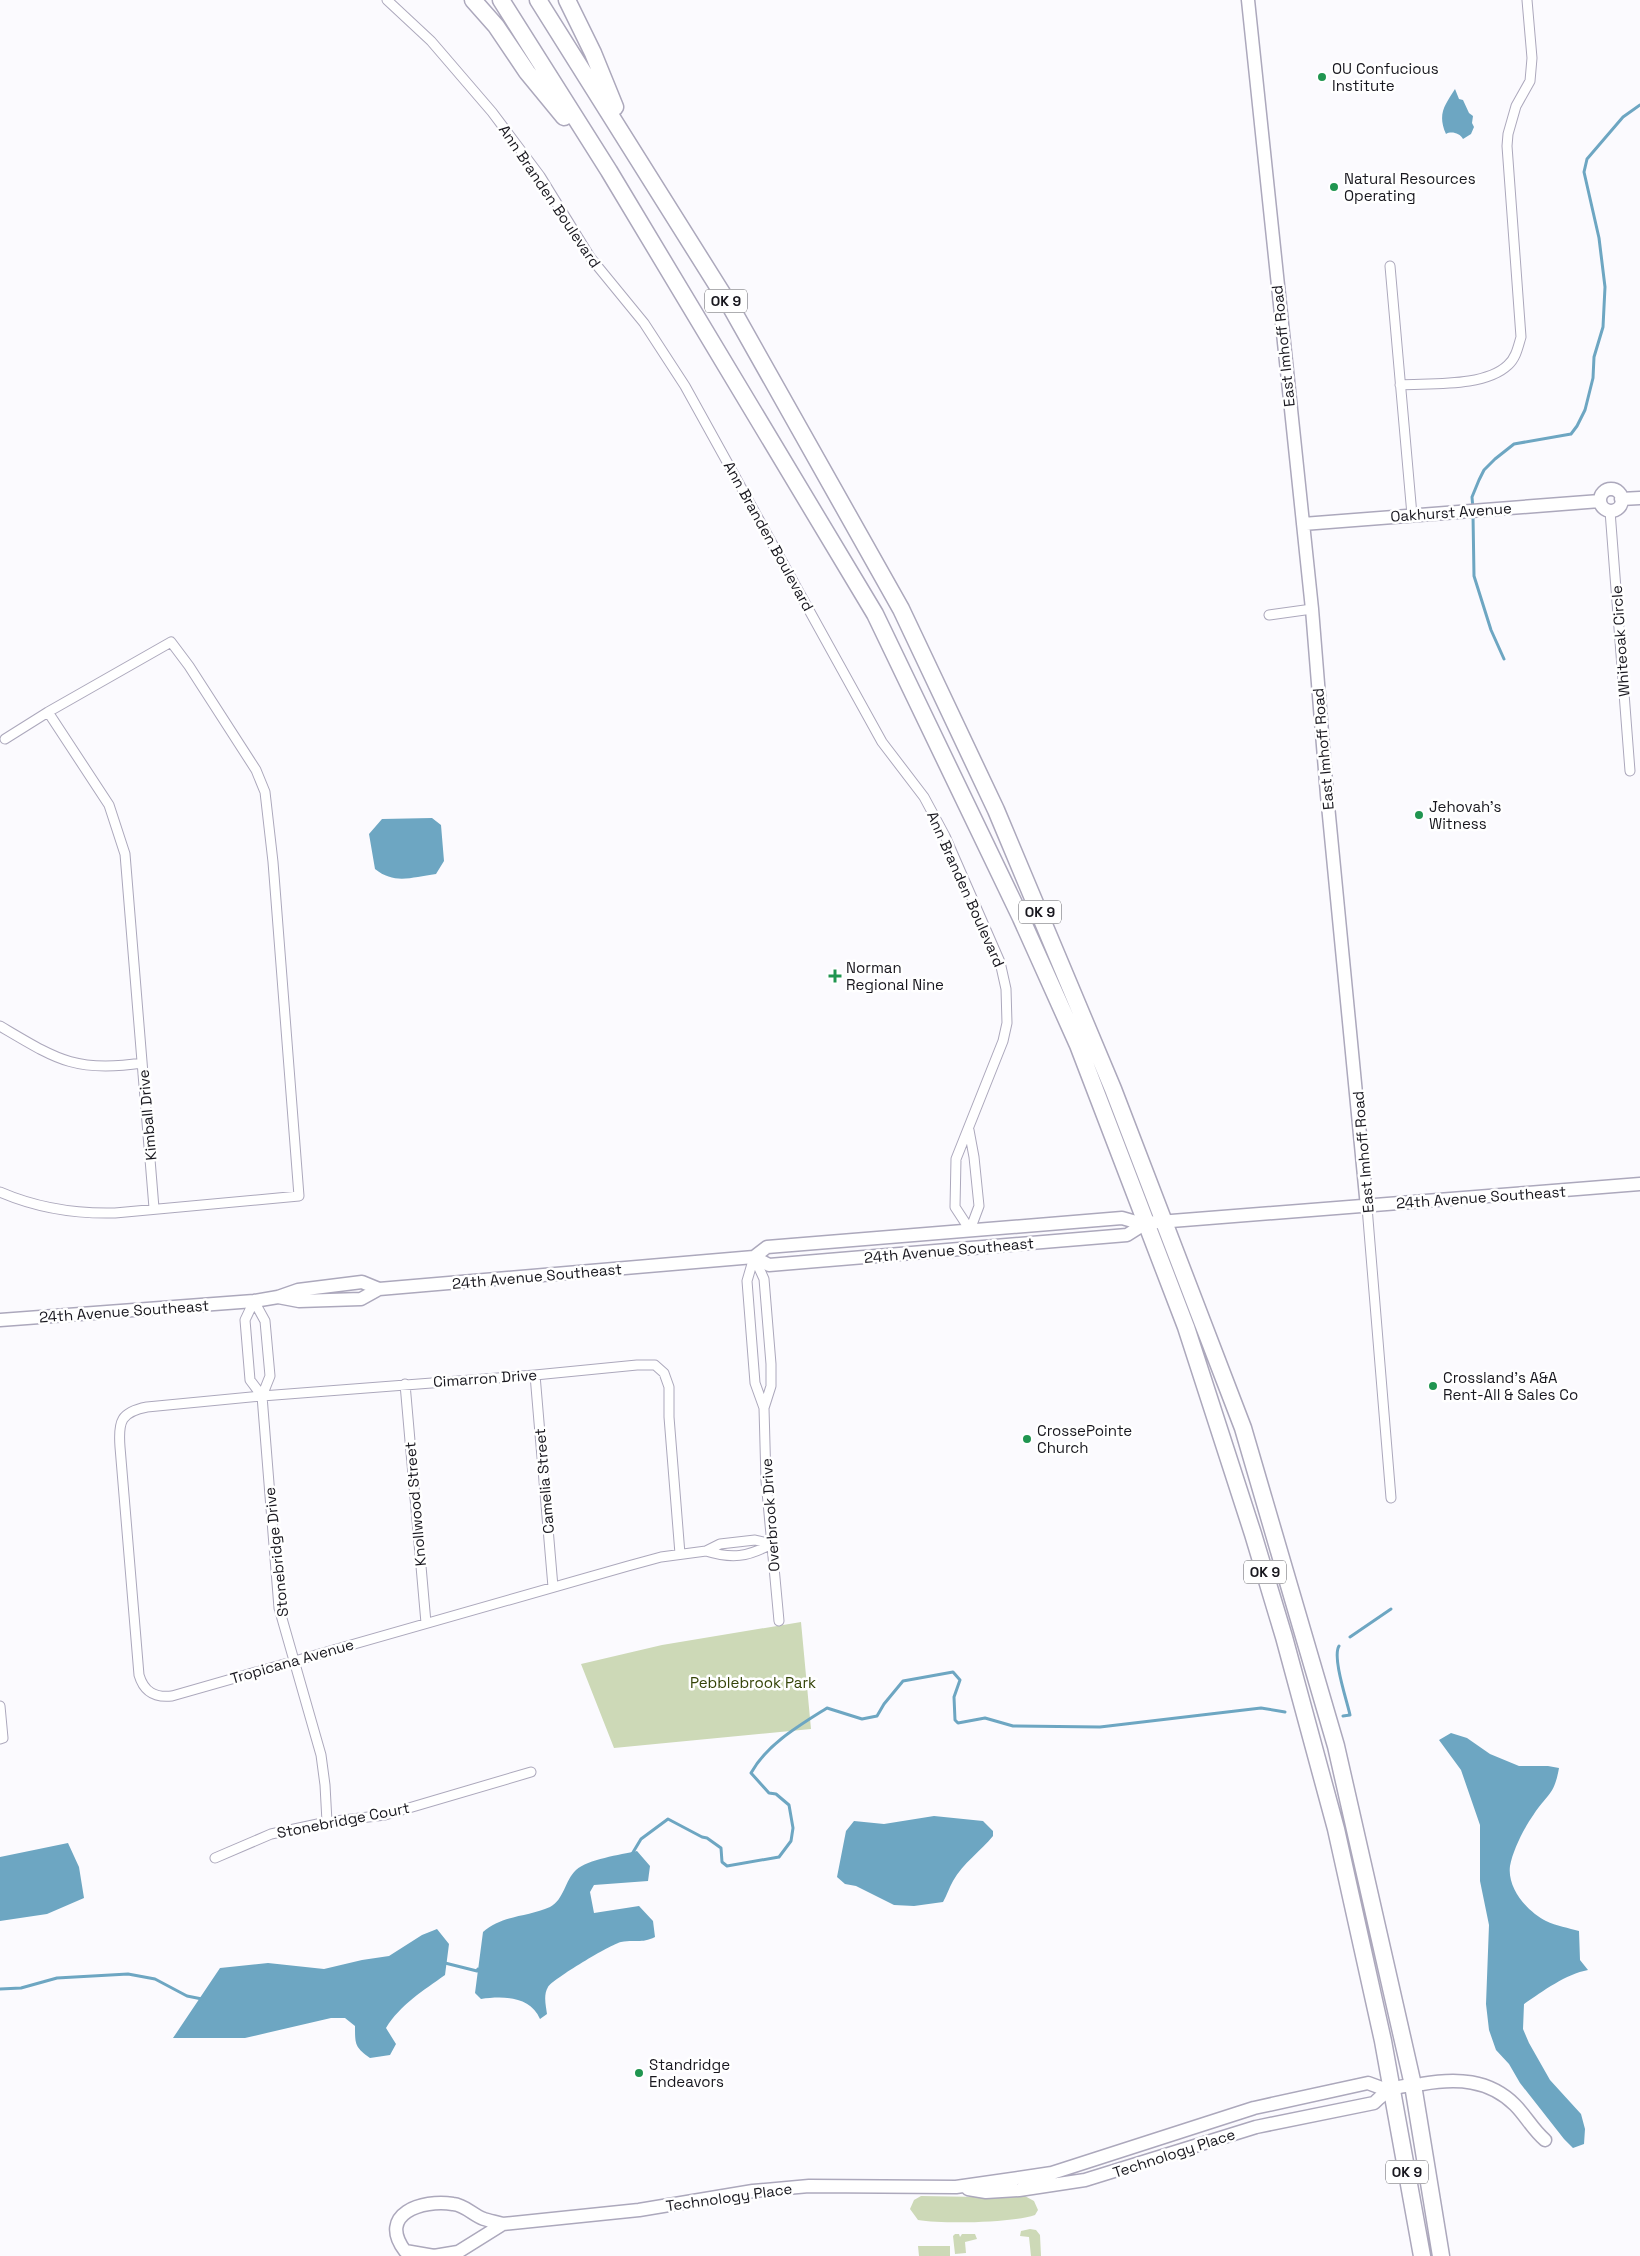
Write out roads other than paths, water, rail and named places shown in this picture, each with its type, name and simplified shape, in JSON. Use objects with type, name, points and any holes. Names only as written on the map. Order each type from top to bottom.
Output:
[{"type":"highway","points":[[474,0],[496,26],[527,72],[609,171]]},
{"type":"highway","name":"OK 9","points":[[500,0],[609,171],[875,614],[1022,918],[1074,1036],[1189,1336],[1253,1534],[1294,1673],[1336,1829],[1383,2041],[1389,2089],[1422,2256]]},
{"type":"highway","name":"OK 9","points":[[538,0],[754,346],[901,609],[996,810],[1065,973],[1165,1221],[1244,1428],[1336,1746],[1413,2085],[1441,2256]]},
{"type":"highway","points":[[567,0],[593,53],[633,151]]},
{"type":"street","name":"Ann Branden Boulevard","points":[[387,0],[431,41],[492,112],[540,176],[590,256],[662,348],[785,563],[882,742],[924,797],[945,836],[1000,962],[1006,989],[1007,1023],[1003,1041],[956,1159],[954,1182],[955,1207],[970,1230]]},
{"type":"street","name":"East Imhoff Road","points":[[1248,0],[1312,609],[1327,794],[1352,1032],[1391,1498]]},
{"type":"street","points":[[1400,385],[1484,379],[1498,373],[1510,364],[1517,352],[1521,337],[1507,146],[1508,134],[1516,106],[1530,81],[1532,58],[1527,0]]},
{"type":"street","points":[[1390,266],[1412,515]]},
{"type":"street","points":[[1610,489],[1618,492],[1621,499],[1618,508],[1610,511],[1603,508],[1600,501],[1603,492],[1610,489]]},
{"type":"street","points":[[1621,499],[1640,498]]},
{"type":"street","name":"Oakhurst Avenue","points":[[1303,524],[1600,501]]},
{"type":"street","name":"Whiteoak Circle","points":[[1610,511],[1630,771]]},
{"type":"street","points":[[1269,615],[1312,609]]},
{"type":"street","points":[[0,1192],[36,1205],[74,1212],[115,1213],[299,1196],[273,862],[265,792],[256,770],[189,666],[171,642],[48,712],[5,739]]},
{"type":"street","name":"Kimball Drive","points":[[48,712],[109,805],[125,854],[154,1208]]},
{"type":"street","points":[[0,1026],[45,1053],[69,1062],[98,1067],[142,1063]]},
{"type":"street","points":[[969,1130],[974,1157],[978,1206],[970,1230]]},
{"type":"street","name":"24th Avenue Southeast","points":[[754,1258],[767,1247],[970,1230],[1122,1218],[1145,1223],[1640,1184]]},
{"type":"street","name":"24th Avenue Southeast","points":[[0,1320],[278,1298],[299,1300],[361,1299],[379,1289],[754,1258],[769,1265],[1127,1235],[1145,1223]]},
{"type":"street","name":"Overbrook Drive","points":[[754,1258],[747,1281],[755,1383],[764,1408],[766,1481],[779,1621]]},
{"type":"street","name":"Overbrook Drive","points":[[754,1258],[764,1279],[771,1364],[771,1386],[764,1408]]},
{"type":"street","name":"Stonebridge Drive","points":[[254,1301],[245,1320],[250,1380],[262,1396]]},
{"type":"street","name":"Stonebridge Drive","points":[[254,1301],[265,1321],[270,1376],[262,1396],[276,1585],[281,1615],[321,1755],[327,1822]]},
{"type":"street","name":"Cimarron Drive","points":[[124,1417],[129,1412],[147,1407],[648,1364],[660,1368],[669,1387],[669,1418],[680,1554]]},
{"type":"street","name":"Camelia Street","points":[[535,1375],[553,1587]]},
{"type":"street","name":"Knollwood Street","points":[[405,1384],[426,1623]]},
{"type":"street","name":"Tropicana Avenue","points":[[124,1417],[119,1432],[120,1456],[139,1675],[145,1689],[156,1696],[172,1696],[628,1566],[680,1554],[706,1551],[720,1544],[755,1540],[772,1544]]},
{"type":"street","name":"Tropicana Avenue","points":[[706,1551],[721,1556],[753,1554],[772,1544]]},
{"type":"street","points":[[0,1706],[3,1738],[0,1739]]},
{"type":"street","name":"Stonebridge Court","points":[[214,1858],[271,1834],[327,1822],[384,1815],[531,1772]]},
{"type":"street","name":"Technology Place","points":[[503,2224],[458,2252],[434,2256],[406,2251],[397,2235],[397,2225],[400,2218],[412,2208],[452,2203],[463,2206],[483,2219],[503,2224],[638,2210],[753,2191],[809,2186],[956,2187],[1052,2173],[1254,2108],[1368,2083],[1389,2089],[1446,2080],[1468,2081],[1487,2086],[1514,2104],[1545,2140]]},
{"type":"street","name":"Technology Place","points":[[956,2187],[986,2192],[1027,2189],[1085,2180],[1256,2127],[1374,2102],[1389,2089]]},
{"type":"water","points":[[1455,89],[1459,99],[1463,100],[1469,113],[1473,116],[1472,123],[1474,127],[1471,134],[1463,139],[1455,133],[1446,134],[1442,121],[1445,105]]},
{"type":"water","points":[[432,818],[441,825],[444,861],[436,874],[404,879],[390,877],[375,869],[369,834],[382,819]]},
{"type":"water","points":[[1451,1733],[1467,1738],[1490,1754],[1519,1766],[1559,1768],[1553,1789],[1530,1820],[1519,1839],[1511,1860],[1510,1875],[1515,1891],[1532,1912],[1550,1923],[1579,1931],[1580,1960],[1588,1970],[1563,1979],[1524,2004],[1523,2029],[1529,2043],[1550,2080],[1581,2114],[1585,2129],[1584,2144],[1573,2148],[1520,2083],[1509,2064],[1496,2050],[1489,2030],[1486,2004],[1489,1925],[1480,1881],[1480,1825],[1461,1770],[1439,1740]]},
{"type":"water","points":[[934,1816],[983,1821],[993,1831],[993,1836],[957,1875],[943,1902],[914,1906],[894,1905],[856,1886],[845,1884],[837,1877],[846,1831],[854,1821],[884,1824]]},
{"type":"water","points":[[68,1843],[79,1867],[84,1898],[47,1914],[0,1921],[0,1857]]},
{"type":"water","points":[[637,1851],[650,1866],[648,1881],[594,1885],[590,1892],[594,1913],[639,1906],[653,1921],[655,1937],[615,1944],[560,1977],[546,1990],[547,2014],[540,2019],[530,2006],[523,2002],[507,1998],[481,1999],[475,1993],[483,1932],[498,1922],[542,1910],[555,1904],[572,1874],[581,1866],[605,1858]]},
{"type":"water","points":[[437,1929],[449,1944],[445,1975],[405,2005],[386,2028],[396,2044],[390,2055],[370,2058],[365,2054],[357,2045],[355,2026],[345,2018],[331,2018],[245,2038],[173,2038],[220,1968],[268,1963],[324,1969],[389,1956],[422,1935]]},
{"type":"waterway","points":[[1473,509],[1472,497],[1479,480],[1484,470],[1495,459],[1514,444],[1571,434],[1585,410],[1593,378],[1594,357],[1603,327],[1605,287],[1599,238],[1584,172],[1587,159],[1623,117],[1640,105]]},
{"type":"waterway","points":[[1473,515],[1474,576],[1491,630],[1504,659]]},
{"type":"waterway","points":[[1350,1637],[1391,1609]]},
{"type":"waterway","points":[[1339,1646],[1337,1659],[1350,1715],[1343,1716]]},
{"type":"waterway","points":[[632,1854],[641,1839],[668,1819],[707,1838],[721,1848],[722,1862],[727,1866],[779,1857],[791,1841],[793,1828],[789,1805],[776,1794],[769,1793],[751,1773],[758,1763],[785,1736],[827,1708],[862,1719],[877,1716],[884,1704],[903,1681],[953,1672],[960,1680],[954,1697],[955,1720],[958,1723],[985,1718],[1013,1726],[1100,1727],[1261,1708],[1285,1712]]},
{"type":"waterway","points":[[445,1963],[477,1971],[478,1969]]},
{"type":"waterway","points":[[0,1989],[21,1988],[57,1978],[128,1974],[155,1979],[187,1996],[202,1999]]},
{"type":"place","name":"OU Confucious Institute","points":[[1322,77]]},
{"type":"place","name":"Natural Resources Operating","points":[[1334,187]]},
{"type":"place","name":"Jehovah's Witness","points":[[1419,815]]},
{"type":"place","name":"Norman Regional Nine","points":[[835,976]]},
{"type":"place","name":"Crossland's A&A Rent-All & Sales Co","points":[[1433,1386]]},
{"type":"place","name":"CrossePointe Church","points":[[1027,1439]]},
{"type":"place","name":"Standridge Endeavors","points":[[639,2073]]},
{"type":"park label","name":"Pebblebrook Park","points":[[753,1682]]}]
